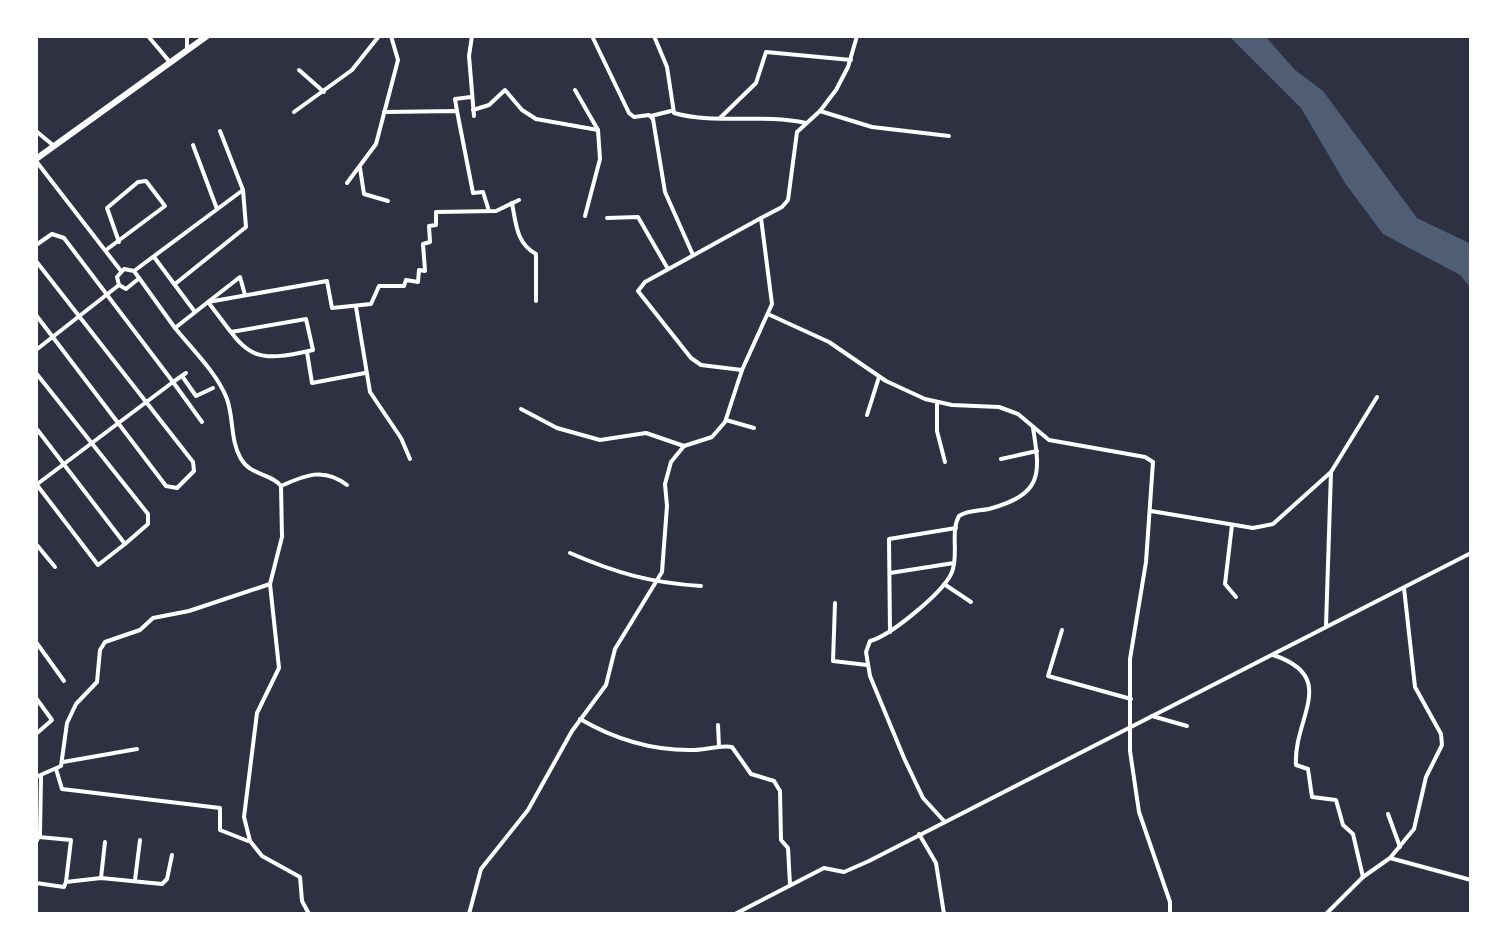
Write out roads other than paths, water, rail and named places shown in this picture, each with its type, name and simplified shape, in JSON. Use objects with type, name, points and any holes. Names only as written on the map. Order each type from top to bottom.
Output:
[{"type":"main road","points":[[36,160],[207,36]]},
{"type":"street","points":[[148,36],[169,61]]},
{"type":"street","points":[[187,36],[187,48]]},
{"type":"street","points":[[294,112],[352,70],[379,36]]},
{"type":"street","points":[[347,183],[376,144],[399,54],[391,36]]},
{"type":"street","points":[[472,36],[471,97],[474,113],[489,105],[505,90],[522,110],[536,119],[598,130]]},
{"type":"street","points":[[592,36],[629,113],[634,117],[671,111],[718,120],[775,116],[806,123]]},
{"type":"street","points":[[654,36],[667,67],[671,111]]},
{"type":"street","points":[[742,370],[701,365],[691,358],[638,291],[642,285],[668,269],[788,200],[797,132],[820,111],[851,60],[857,36]]},
{"type":"street","points":[[718,120],[756,83],[766,52],[851,60]]},
{"type":"street","points":[[299,70],[324,92]]},
{"type":"street","points":[[575,90],[598,130],[600,159],[585,216]]},
{"type":"street","points":[[471,97],[455,99],[473,193],[483,192],[489,211]]},
{"type":"street","points":[[384,112],[457,111]]},
{"type":"street","points":[[820,111],[872,127],[949,136]]},
{"type":"street","points":[[651,116],[665,192],[693,255]]},
{"type":"street","points":[[36,131],[54,146]]},
{"type":"street","points":[[175,284],[244,231],[243,190],[220,131]]},
{"type":"street","points":[[193,145],[217,209]]},
{"type":"street","points":[[36,160],[121,271]]},
{"type":"street","points":[[360,168],[364,194],[388,201]]},
{"type":"street","points":[[106,250],[119,242],[165,206],[146,181],[138,182],[106,210],[119,242]]},
{"type":"street","points":[[121,271],[134,271],[243,190]]},
{"type":"street","points":[[208,302],[327,281],[332,308],[371,304],[375,289],[382,285],[418,282],[419,270],[425,271],[423,244],[430,242],[429,226],[436,225],[436,212],[489,211],[519,200]]},
{"type":"street","points":[[512,203],[524,247],[536,254],[536,301]]},
{"type":"street","points":[[607,218],[638,217],[668,269]]},
{"type":"street","points":[[469,914],[481,869],[528,810],[580,719],[606,685],[615,649],[662,572],[666,476],[671,462],[684,446],[712,437],[726,420],[742,370],[770,315],[773,298],[761,218]]},
{"type":"street","points":[[36,245],[52,234],[64,238],[202,422]]},
{"type":"street","points":[[154,257],[195,312]]},
{"type":"street","points":[[36,261],[193,462],[194,471],[177,488],[166,486],[36,315]]},
{"type":"street","points":[[119,285],[117,277],[121,271]]},
{"type":"street","points":[[134,271],[137,280],[227,398],[235,447],[243,463],[250,470],[278,481],[281,486],[282,537],[270,584],[279,668],[264,694],[256,720],[243,809],[250,841],[262,856],[298,873],[308,912]]},
{"type":"street","points":[[175,328],[240,277],[245,295]]},
{"type":"street","points":[[119,285],[130,289],[137,280]]},
{"type":"street","points":[[36,350],[119,285]]},
{"type":"street","points":[[208,302],[241,346],[272,359],[313,350],[306,319],[231,332]]},
{"type":"street","points":[[356,307],[365,373],[375,402],[401,438],[410,459]]},
{"type":"street","points":[[770,315],[829,342],[879,377],[937,403],[999,407],[1018,414],[1049,440],[1150,459],[1155,468],[1151,511],[1130,659],[1130,751],[1139,812],[1170,902],[1170,914]]},
{"type":"street","points":[[306,351],[312,383],[365,373]]},
{"type":"street","points":[[36,373],[91,445],[150,519],[98,565],[36,485],[91,445],[119,424],[184,374],[196,396],[213,388]]},
{"type":"street","points":[[867,415],[879,377]]},
{"type":"street","points":[[1151,511],[1259,528],[1273,524],[1331,472],[1377,397]]},
{"type":"street","points":[[937,403],[937,431],[945,462]]},
{"type":"street","points":[[521,409],[557,428],[600,440],[646,433],[684,446]]},
{"type":"street","points":[[726,420],[754,428]]},
{"type":"street","points":[[36,428],[125,544]]},
{"type":"street","points":[[944,821],[917,787],[868,665],[869,643],[890,632],[944,584],[954,563],[956,528],[961,513],[1000,505],[1031,488],[1038,472],[1033,428]]},
{"type":"street","points":[[1001,459],[1037,451]]},
{"type":"street","points":[[1326,627],[1331,472]]},
{"type":"street","points":[[281,486],[300,476],[323,473],[347,485]]},
{"type":"street","points":[[1232,525],[1225,584],[1236,597]]},
{"type":"street","points":[[890,632],[888,542],[892,536],[956,528]]},
{"type":"street","points":[[36,544],[55,567]]},
{"type":"street","points":[[570,553],[610,570],[656,584],[701,586]]},
{"type":"street","points":[[735,914],[824,868],[844,872],[1471,553]]},
{"type":"street","points":[[890,573],[954,563]]},
{"type":"street","points":[[63,762],[67,723],[76,704],[97,682],[100,650],[105,642],[140,630],[153,618],[189,611],[270,584]]},
{"type":"street","points":[[944,584],[971,602]]},
{"type":"street","points":[[1326,914],[1363,877],[1390,858],[1414,829],[1426,777],[1442,739],[1415,687],[1404,586]]},
{"type":"street","points":[[835,603],[833,661],[868,665]]},
{"type":"street","points":[[1062,630],[1048,676],[1131,699]]},
{"type":"street","points":[[36,642],[64,681]]},
{"type":"street","points":[[1273,655],[1284,658],[1308,678],[1311,693],[1296,740],[1296,765],[1308,769],[1312,797],[1336,800],[1343,825],[1353,834],[1363,877]]},
{"type":"street","points":[[36,698],[52,720],[36,734]]},
{"type":"street","points":[[1150,715],[1187,726]]},
{"type":"street","points":[[580,719],[617,739],[645,746],[698,750],[732,747],[751,774],[777,784],[780,791],[780,837],[788,848],[790,886]]},
{"type":"street","points":[[718,725],[719,746]]},
{"type":"street","points":[[36,883],[64,887],[71,840],[37,839],[39,777],[63,762],[137,749]]},
{"type":"street","points":[[56,769],[62,789],[220,808],[220,830],[250,841]]},
{"type":"street","points":[[1388,814],[1400,847]]},
{"type":"street","points":[[919,834],[936,863],[944,914]]},
{"type":"street","points":[[135,880],[140,840]]},
{"type":"street","points":[[101,878],[105,842]]},
{"type":"street","points":[[66,882],[101,878],[162,884],[167,879],[172,855]]},
{"type":"street","points":[[1390,858],[1471,880]]},
{"type":"water","points":[[1229,36],[1265,36],[1295,70],[1323,91],[1417,218],[1471,244],[1471,288],[1460,275],[1383,234],[1345,183],[1301,108]]}]
